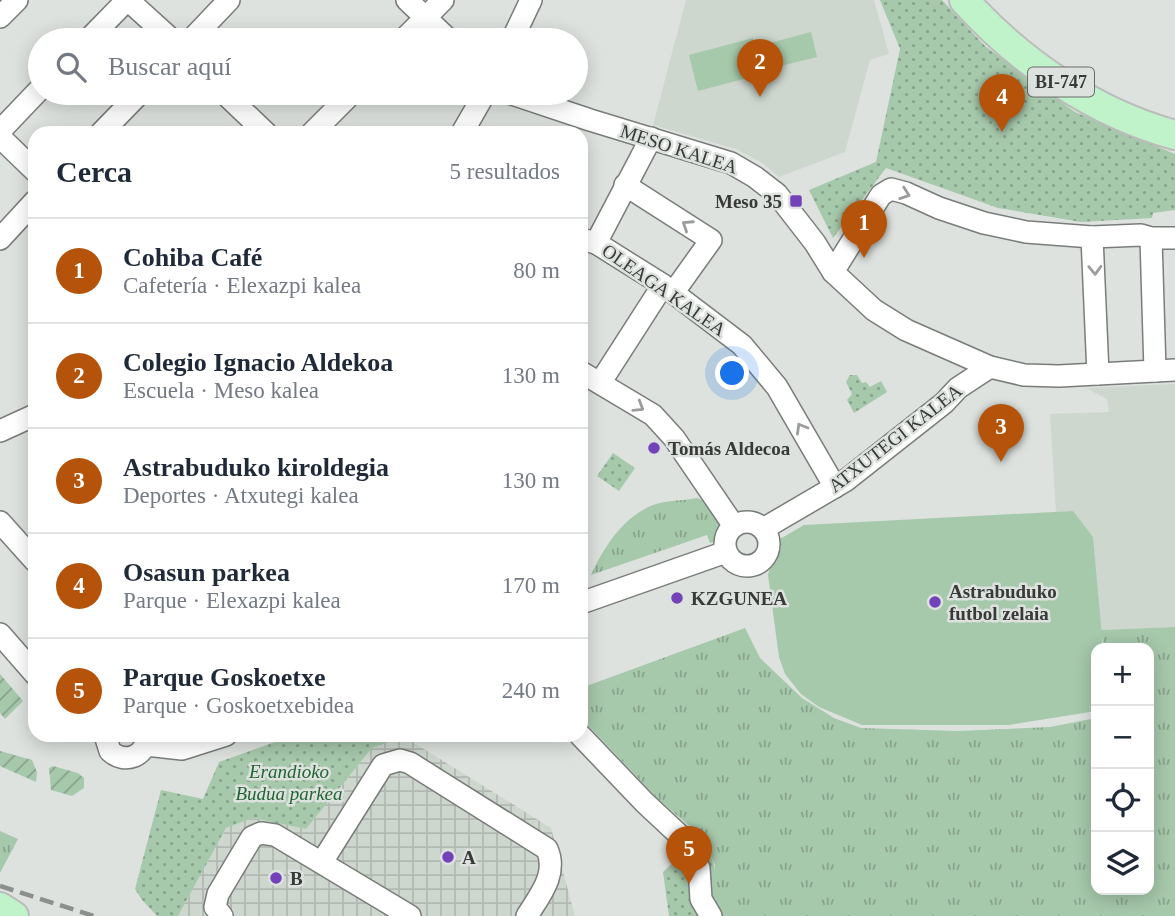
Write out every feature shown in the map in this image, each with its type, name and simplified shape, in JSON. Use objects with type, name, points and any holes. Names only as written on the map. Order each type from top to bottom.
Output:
[{"type":"main road","name":"BI-747","points":[[964,0],[1009,44],[1075,91],[1110,111],[1175,135]]},
{"type":"main road","points":[[0,907],[14,916]]},
{"type":"street","points":[[0,18],[17,0]]},
{"type":"street","points":[[100,28],[128,0],[159,28]]},
{"type":"street","points":[[202,28],[229,0]]},
{"type":"street","points":[[407,0],[436,28]]},
{"type":"street","points":[[416,28],[443,0]]},
{"type":"street","points":[[518,28],[531,0]]},
{"type":"street","points":[[0,131],[28,102]]},
{"type":"street","points":[[108,126],[128,105]]},
{"type":"street","points":[[237,105],[259,126]]},
{"type":"street","points":[[319,126],[340,105]]},
{"type":"street","points":[[466,126],[478,105]]},
{"type":"street","name":"MESO KALEA","points":[[547,105],[732,163],[777,194],[816,243],[833,272],[874,310],[906,330],[990,367],[1024,375],[1165,371],[1151,238]]},
{"type":"street","points":[[0,137],[28,164]]},
{"type":"street","points":[[589,241],[651,138]]},
{"type":"street","points":[[600,383],[668,289],[710,240],[625,185]]},
{"type":"street","points":[[833,272],[881,195],[891,189],[984,223],[1026,232],[1092,237],[1142,235],[1151,238],[1175,238]]},
{"type":"street","points":[[0,239],[28,209]]},
{"type":"street","points":[[1092,237],[1098,374]]},
{"type":"street","name":"OLEAGA KALEA","points":[[589,241],[668,289],[742,345],[777,387],[835,487]]},
{"type":"street","points":[[954,351],[960,369],[958,388],[1024,375]]},
{"type":"street","name":"ATXUTEGI KALEA","points":[[763,529],[835,487],[882,453],[958,388],[990,367]]},
{"type":"street","points":[[588,376],[653,415],[674,438],[734,526]]},
{"type":"street","points":[[0,430],[28,418]]},
{"type":"street","points":[[0,522],[28,553]]},
{"type":"street","points":[[746,522],[763,529],[769,547],[767,554],[758,563],[752,566],[740,565],[729,557],[725,541],[734,526],[746,522]]},
{"type":"street","points":[[588,601],[726,552]]},
{"type":"street","points":[[0,634],[28,666]]},
{"type":"street","points":[[104,742],[110,751],[127,759],[138,755],[146,742]]},
{"type":"street","points":[[161,742],[182,749],[204,742]]},
{"type":"street","points":[[587,742],[689,844],[699,868],[701,899],[711,916]]},
{"type":"street","points":[[322,862],[383,765],[400,760],[410,763],[547,849],[552,864],[551,873],[527,916]]},
{"type":"street","points":[[222,916],[215,907],[218,894],[252,837],[261,833],[275,835],[410,916]]},
{"type":"shaded area","points":[[686,0],[874,0],[889,54],[870,60],[845,152],[779,177],[761,162],[736,149],[653,125]]},
{"type":"shaded area","points":[[1175,384],[1175,627],[1100,630],[1093,537],[1073,511],[1056,512],[1050,414],[1109,412],[1107,399],[1086,388]]},
{"type":"shaded area","points":[[388,742],[413,742],[551,828],[575,916],[178,916],[226,828],[253,818],[306,829],[372,748]]},
{"type":"green space","points":[[880,0],[942,0],[985,46],[1075,112],[1175,154],[1175,210],[1153,213],[1152,218],[1081,222],[998,208],[886,168],[833,238],[809,190],[876,162],[900,49]]},
{"type":"green space","points":[[811,32],[817,57],[772,68],[766,44]]},
{"type":"green space","points":[[753,38],[762,74],[698,91],[689,55]]},
{"type":"green space","points":[[850,375],[857,375],[862,383],[866,382],[870,387],[881,381],[887,392],[854,413],[847,400],[852,394],[846,382]]},
{"type":"green space","points":[[613,453],[635,468],[619,491],[597,476]]},
{"type":"green space","points":[[697,498],[702,500],[722,527],[715,542],[710,543],[707,535],[591,575],[608,544],[632,517],[658,503]]},
{"type":"green space","name":"Astrabuduko futbol zelaia","points":[[1073,511],[1093,537],[1103,643],[1091,643],[1091,712],[1009,725],[862,725],[819,707],[801,694],[785,674],[779,657],[768,575],[770,567],[777,561],[777,552],[781,550],[780,539],[804,525]]},
{"type":"green space","points":[[1175,627],[1175,916],[727,916],[720,911],[713,895],[715,865],[701,836],[658,799],[588,725],[588,685],[745,628],[760,658],[802,698],[834,718],[861,728],[957,731],[1050,727],[1091,719],[1091,895],[1154,895],[1154,643],[1104,643],[1100,630]]},
{"type":"green space","points":[[0,674],[23,701],[5,719],[0,713]]},
{"type":"green space","name":"Erandioko Budua parkea","points":[[275,742],[388,742],[372,748],[306,829],[253,818],[226,828],[178,916],[157,916],[135,889],[161,790],[203,799],[219,762]]},
{"type":"green space","points":[[0,751],[32,760],[37,772],[36,782],[0,766]]},
{"type":"green space","points":[[53,766],[78,773],[84,778],[84,788],[72,796],[51,790],[49,768]]},
{"type":"green space","points":[[0,831],[18,839],[0,873]]},
{"type":"green space","points":[[701,836],[715,870],[714,897],[727,916],[669,916],[663,872]]},
{"type":"railway","points":[[0,886],[94,916]]},
{"type":"place","name":"Colegio Ignacio Aldekoa","points":[[760,97]]},
{"type":"place","name":"Osasun parkea","points":[[1002,132]]},
{"type":"place","name":"Meso 35","points":[[796,201]]},
{"type":"place","name":"Cohiba Café","points":[[864,258]]},
{"type":"place","name":"Tomás Aldecoa","points":[[654,448]]},
{"type":"place","name":"Astrabuduko kiroldegia","points":[[1001,462]]},
{"type":"place","name":"KZGUNEA","points":[[677,598]]},
{"type":"place","name":"Astrabuduko futbol zelaia","points":[[935,602]]},
{"type":"place","name":"A","points":[[448,857]]},
{"type":"place","name":"B","points":[[276,878]]},
{"type":"place","name":"Parque Goskoetxe","points":[[689,884]]}]
